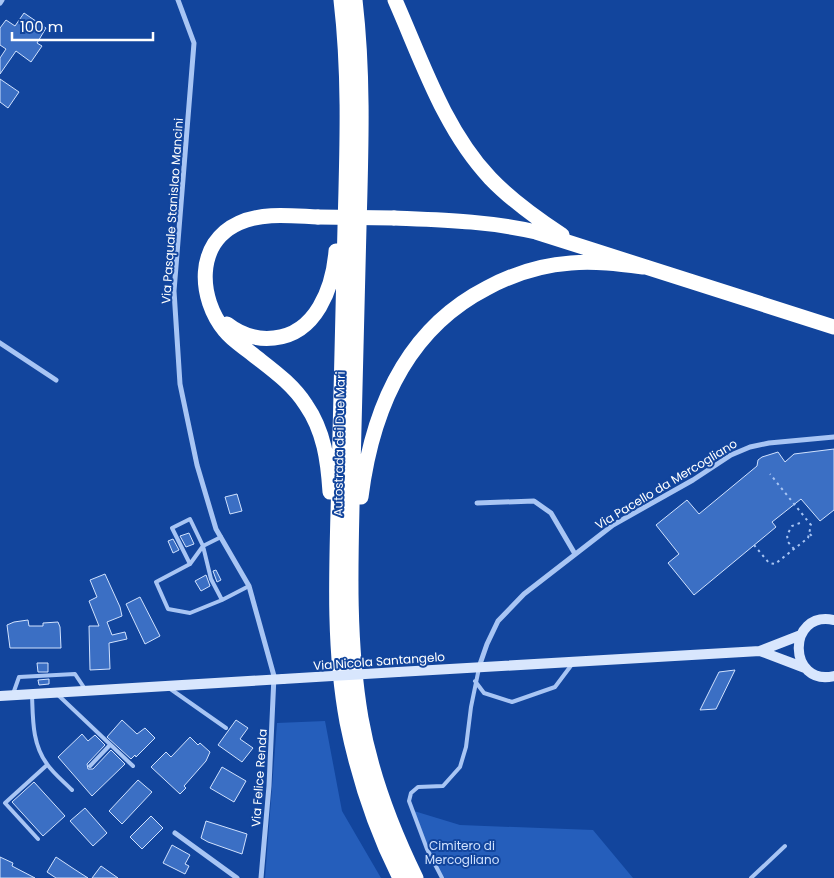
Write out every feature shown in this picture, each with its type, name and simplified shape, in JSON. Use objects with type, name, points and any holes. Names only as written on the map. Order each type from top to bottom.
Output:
[{"type":"highway","points":[[213,311],[231,327],[248,336],[279,338],[289,335],[305,325],[319,308],[326,294],[335,263],[337,242],[340,0]]},
{"type":"highway","name":"Autostrada dei Due Mari","points":[[340,0],[346,57],[347,139],[338,537],[340,661],[347,720],[354,756],[370,810],[400,878]]},
{"type":"highway","name":"Autostrada dei Due Mari","points":[[355,0],[360,57],[362,140],[352,578],[354,659],[361,719],[369,754],[383,803],[416,878]]},
{"type":"highway","points":[[396,0],[439,100],[468,151],[512,199],[536,218],[576,244]]},
{"type":"highway","points":[[370,810],[348,757],[335,692],[330,620],[330,492],[328,467],[322,440],[314,417],[299,395],[279,375],[226,333],[213,311],[206,290],[205,270],[210,252],[223,234],[239,223],[254,218],[286,216],[453,220],[498,224],[536,232],[576,244],[834,327]]},
{"type":"highway","points":[[361,719],[359,538],[361,497],[370,442],[383,404],[400,370],[421,340],[442,318],[474,295],[507,278],[540,267],[570,263],[599,262],[643,267]]},
{"type":"main road","name":"Via Nicola Santangelo","points":[[0,696],[760,651],[801,634],[806,627],[814,622],[822,619],[834,620]]},
{"type":"main road","points":[[801,634],[798,652],[805,668]]},
{"type":"main road","name":"Via Nicola Santangelo","points":[[760,651],[805,668],[813,674],[822,677],[834,676]]},
{"type":"street","name":"Via Pasquale Stanislao Mancini","points":[[178,0],[194,43],[174,290],[180,384],[197,465],[216,529],[250,586],[279,680]]},
{"type":"street","points":[[0,343],[56,380]]},
{"type":"street","name":"Via Pacello da Mercogliano","points":[[479,667],[498,621],[524,594],[613,525],[693,480],[731,455],[750,447],[769,443],[834,437]]},
{"type":"street","points":[[477,503],[534,501],[551,513],[575,554]]},
{"type":"street","name":"Via Felice Renda","points":[[261,878],[279,680]]},
{"type":"street","points":[[175,833],[237,878]]},
{"type":"lane","points":[[190,564],[172,528],[190,519],[203,546],[211,579],[222,600]]},
{"type":"lane","points":[[220,537],[203,546],[190,564],[156,582],[168,609],[190,613],[250,586]]},
{"type":"lane","points":[[475,681],[484,693],[512,702],[555,687],[575,662]]},
{"type":"lane","points":[[442,878],[427,849],[409,801],[411,793],[418,787],[443,786],[460,767],[466,747],[475,681],[479,667]]},
{"type":"lane","points":[[12,696],[19,677],[75,674],[86,691]]},
{"type":"lane","points":[[168,686],[226,728]]},
{"type":"lane","points":[[56,693],[134,766]]},
{"type":"lane","points":[[32,695],[36,740],[40,752],[47,765],[72,790]]},
{"type":"lane","points":[[90,766],[110,745]]},
{"type":"lane","points":[[38,839],[5,803],[47,765]]},
{"type":"lane","points":[[752,878],[785,846]]},
{"type":"path","points":[[754,545],[769,563],[773,564],[808,538],[810,534],[811,525],[770,474]]},
{"type":"path","points":[[794,549],[788,542],[787,535],[792,526],[800,523]]},
{"type":"path","points":[[810,534],[814,539]]},
{"type":"green space","points":[[325,721],[342,811],[381,878],[265,878],[277,723]]},
{"type":"green space","name":"Cimitero di Mercogliano","points":[[414,811],[460,825],[593,830],[633,878],[442,878],[427,849]]},
{"type":"building","points":[[24,13],[46,28],[37,43],[42,46],[31,62],[16,51],[0,74],[0,58],[6,49],[0,45],[0,28],[6,20],[15,26]]},
{"type":"building","points":[[0,79],[19,92],[8,108],[0,102]]},
{"type":"building","points":[[834,449],[834,510],[820,521],[801,499],[772,522],[776,527],[694,595],[668,563],[679,554],[656,525],[687,500],[699,514],[757,466],[758,460],[762,457],[778,452],[785,462],[794,454]]},
{"type":"building","points":[[237,494],[242,511],[230,514],[225,497]]},
{"type":"building","points":[[189,533],[194,544],[186,547],[180,536]]},
{"type":"building","points":[[173,539],[179,550],[173,553],[168,541]]},
{"type":"building","points":[[216,570],[221,580],[217,582],[213,571]]},
{"type":"building","points":[[105,574],[120,607],[122,616],[107,622],[112,635],[125,632],[127,639],[109,643],[110,669],[90,670],[89,626],[99,626],[89,601],[97,597],[90,580]]},
{"type":"building","points":[[206,575],[210,586],[201,591],[195,581]]},
{"type":"building","points":[[140,597],[160,636],[145,644],[126,604]]},
{"type":"building","points":[[28,620],[29,626],[43,626],[43,623],[58,622],[61,648],[10,648],[7,625]]},
{"type":"building","points":[[37,663],[48,663],[48,672],[38,672]]},
{"type":"building","points":[[735,670],[716,709],[700,710],[719,672]]},
{"type":"building","points":[[49,679],[49,684],[39,685],[38,680]]},
{"type":"building","points":[[122,720],[137,734],[145,728],[155,738],[136,757],[135,755],[131,759],[107,737]]},
{"type":"building","points":[[236,720],[248,728],[240,739],[253,748],[242,762],[218,745]]},
{"type":"building","points":[[82,734],[88,741],[95,735],[105,745],[87,764],[88,769],[93,769],[111,750],[125,764],[92,796],[58,757]]},
{"type":"building","points":[[190,737],[198,745],[200,743],[210,752],[206,761],[184,786],[186,788],[180,794],[151,767],[166,752],[171,757]]},
{"type":"building","points":[[222,767],[246,781],[234,802],[210,788]]},
{"type":"building","points":[[138,780],[152,792],[122,824],[109,811]]},
{"type":"building","points":[[34,782],[65,816],[43,836],[12,802]]},
{"type":"building","points":[[85,808],[107,833],[93,846],[70,821]]},
{"type":"building","points":[[151,816],[163,828],[142,849],[130,837]]},
{"type":"building","points":[[206,821],[247,834],[242,854],[201,838]]},
{"type":"building","points":[[172,845],[190,855],[185,864],[189,866],[185,874],[163,863]]},
{"type":"building","points":[[0,857],[13,863],[12,866],[35,878],[0,878]]},
{"type":"building","points":[[56,857],[88,878],[56,878],[47,872]]},
{"type":"building","points":[[101,866],[118,878],[92,878]]}]
